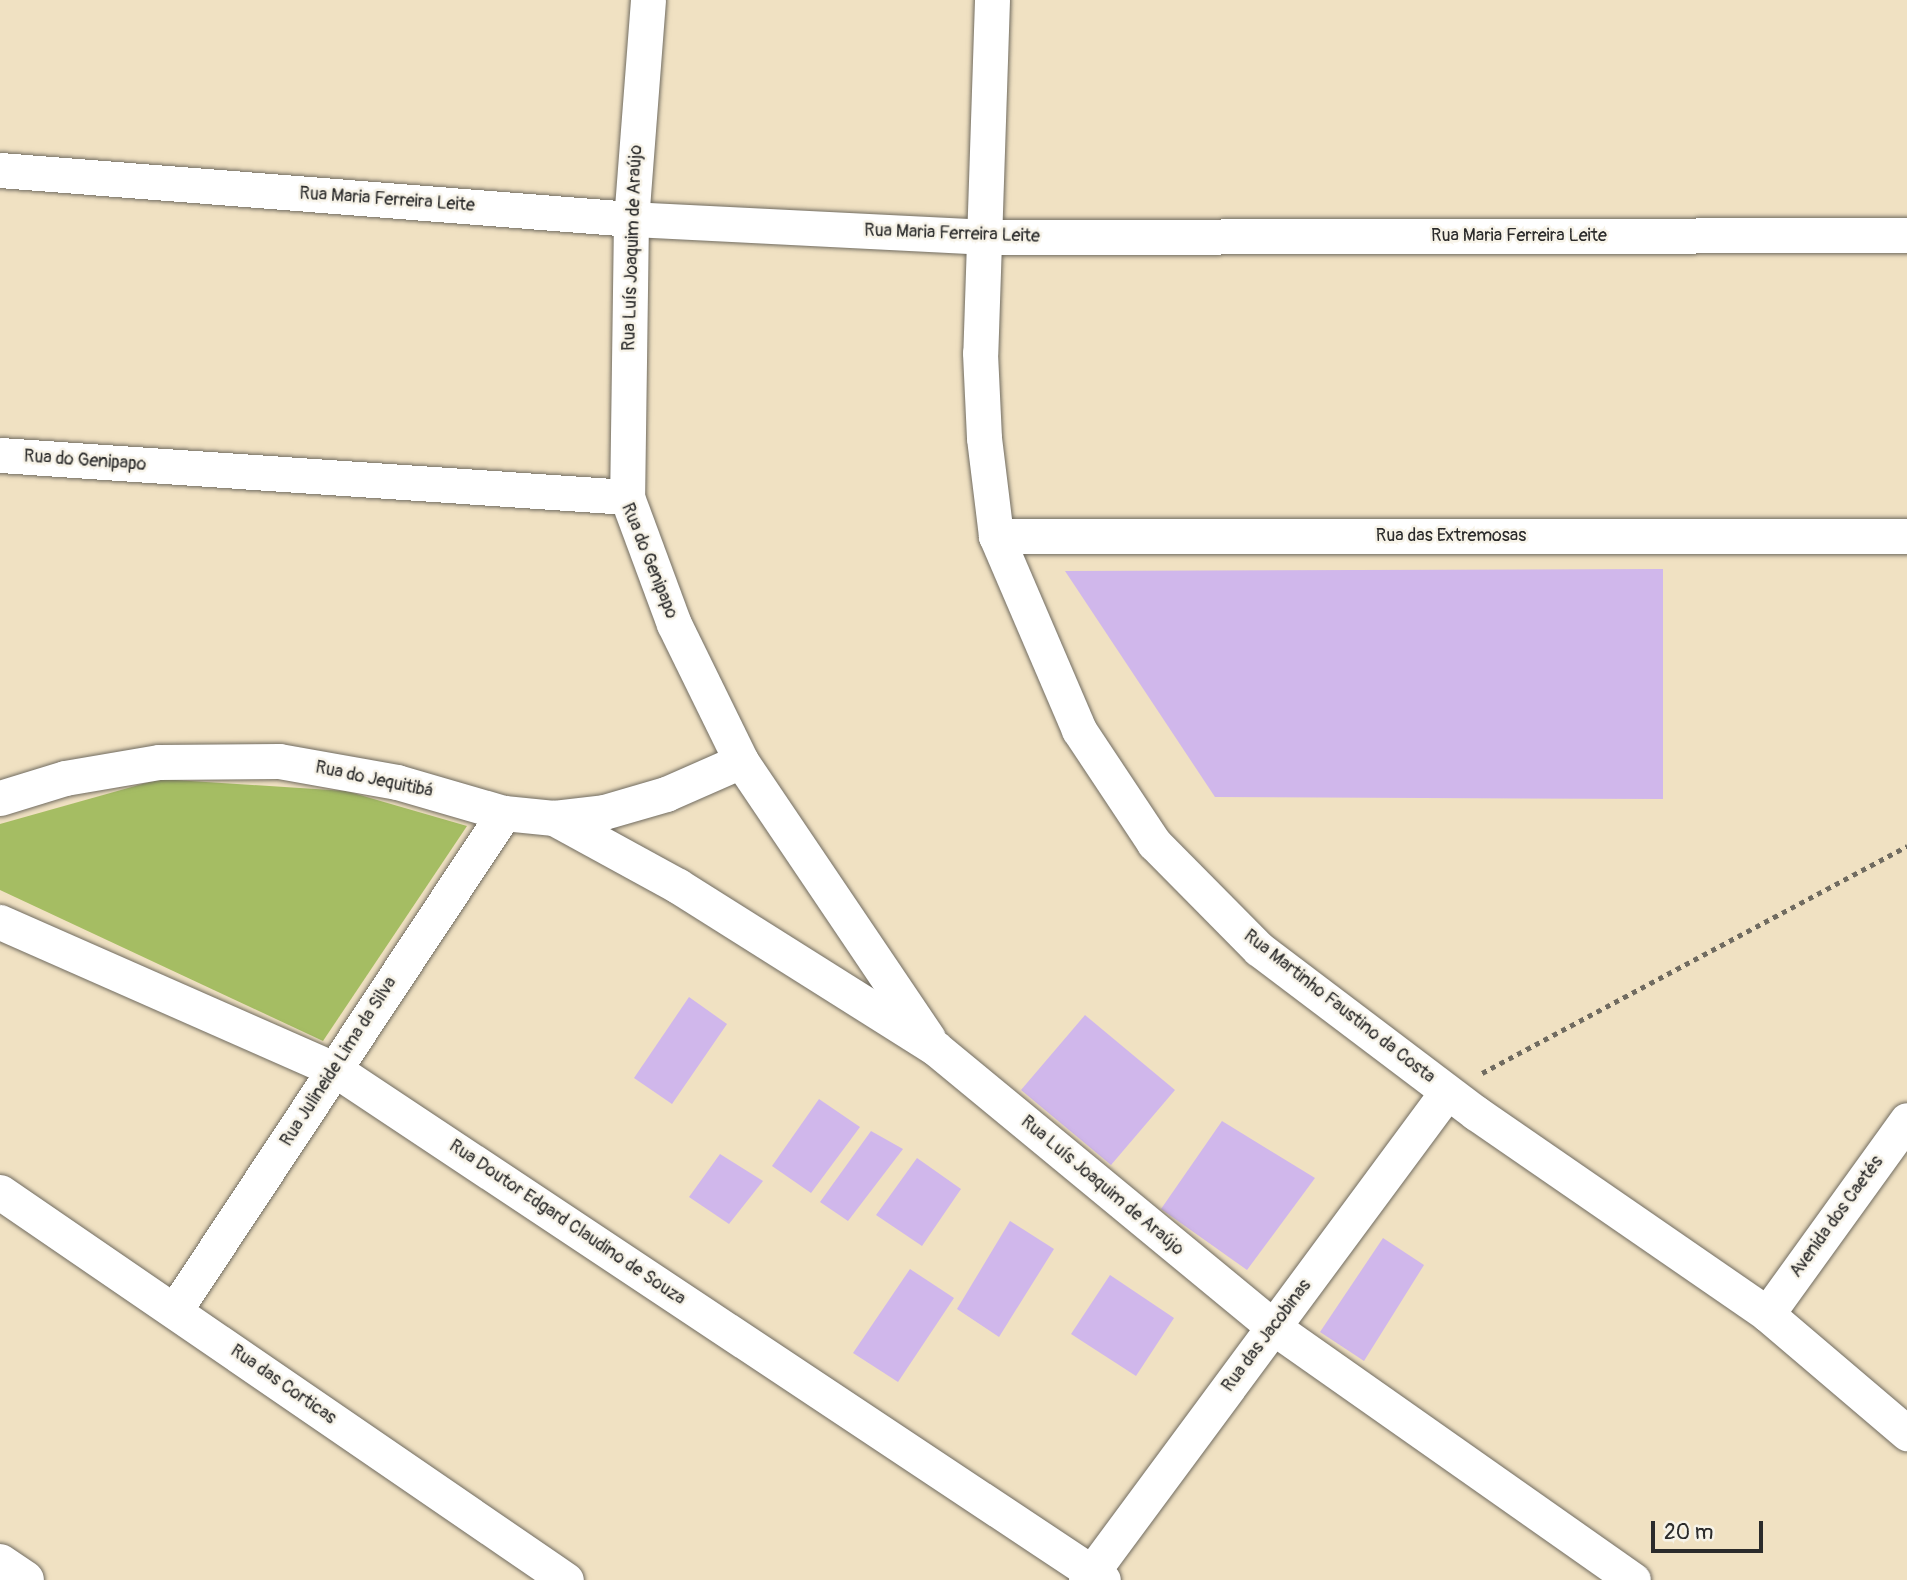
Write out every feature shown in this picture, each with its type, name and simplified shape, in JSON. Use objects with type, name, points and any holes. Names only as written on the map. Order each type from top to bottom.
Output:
[{"type":"street","name":"Rua Luís Joaquim de Araújo","points":[[627,497],[631,219],[648,0]]},
{"type":"street","name":"Rua Martinho Faustino da Costa","points":[[992,0],[980,353],[996,536],[1079,730],[1154,843],[1259,949],[1447,1092],[1767,1314],[1907,1433]]},
{"type":"street","name":"Rua Maria Ferreira Leite","points":[[0,170],[631,219],[986,237],[1907,236]]},
{"type":"street","name":"Rua do Genipapo","points":[[0,455],[627,497],[674,624],[741,761],[935,1048]]},
{"type":"street","name":"Rua das Extremosas","points":[[996,536],[1907,536]]},
{"type":"street","name":"Rua do Jequitibá","points":[[0,798],[65,778],[159,762],[279,761],[397,782],[504,813],[554,818],[604,812],[666,794],[741,761]]},
{"type":"street","name":"Rua Julineide Lima da Silva","points":[[174,1310],[504,813]]},
{"type":"street","name":"Rua Luís Joaquim de Araújo","points":[[554,818],[678,886],[935,1048],[1273,1327],[1633,1580]]},
{"type":"street","name":"Rua Doutor Edgard Claudino de Souza","points":[[0,922],[334,1069],[1094,1577]]},
{"type":"street","name":"Rua das Jacobinas","points":[[1094,1577],[1273,1327],[1447,1092]]},
{"type":"street","name":"Avenida dos Caetés","points":[[1767,1314],[1907,1120]]},
{"type":"street","name":"Rua das Corticas","points":[[0,1192],[566,1580]]},
{"type":"street","points":[[0,1563],[25,1580]]},
{"type":"path","points":[[1447,1092],[1907,846]]},
{"type":"green space","points":[[160,779],[346,791],[467,826],[323,1041],[0,890],[0,824]]},
{"type":"building","points":[[1663,569],[1663,799],[1215,797],[1065,571]]},
{"type":"building","points":[[689,997],[727,1024],[672,1104],[634,1078]]},
{"type":"building","points":[[1085,1015],[1175,1090],[1111,1165],[1021,1090]]},
{"type":"building","points":[[819,1099],[860,1127],[811,1193],[772,1166]]},
{"type":"building","points":[[1222,1121],[1315,1178],[1247,1270],[1161,1209]]},
{"type":"building","points":[[871,1131],[903,1149],[848,1221],[820,1202]]},
{"type":"building","points":[[720,1154],[763,1181],[729,1224],[689,1197]]},
{"type":"building","points":[[917,1158],[961,1189],[922,1246],[876,1215]]},
{"type":"building","points":[[1010,1221],[1054,1249],[999,1337],[957,1309]]},
{"type":"building","points":[[1383,1238],[1424,1265],[1364,1361],[1320,1332]]},
{"type":"building","points":[[910,1269],[954,1298],[898,1382],[853,1353]]},
{"type":"building","points":[[1110,1275],[1174,1318],[1136,1376],[1071,1334]]}]
